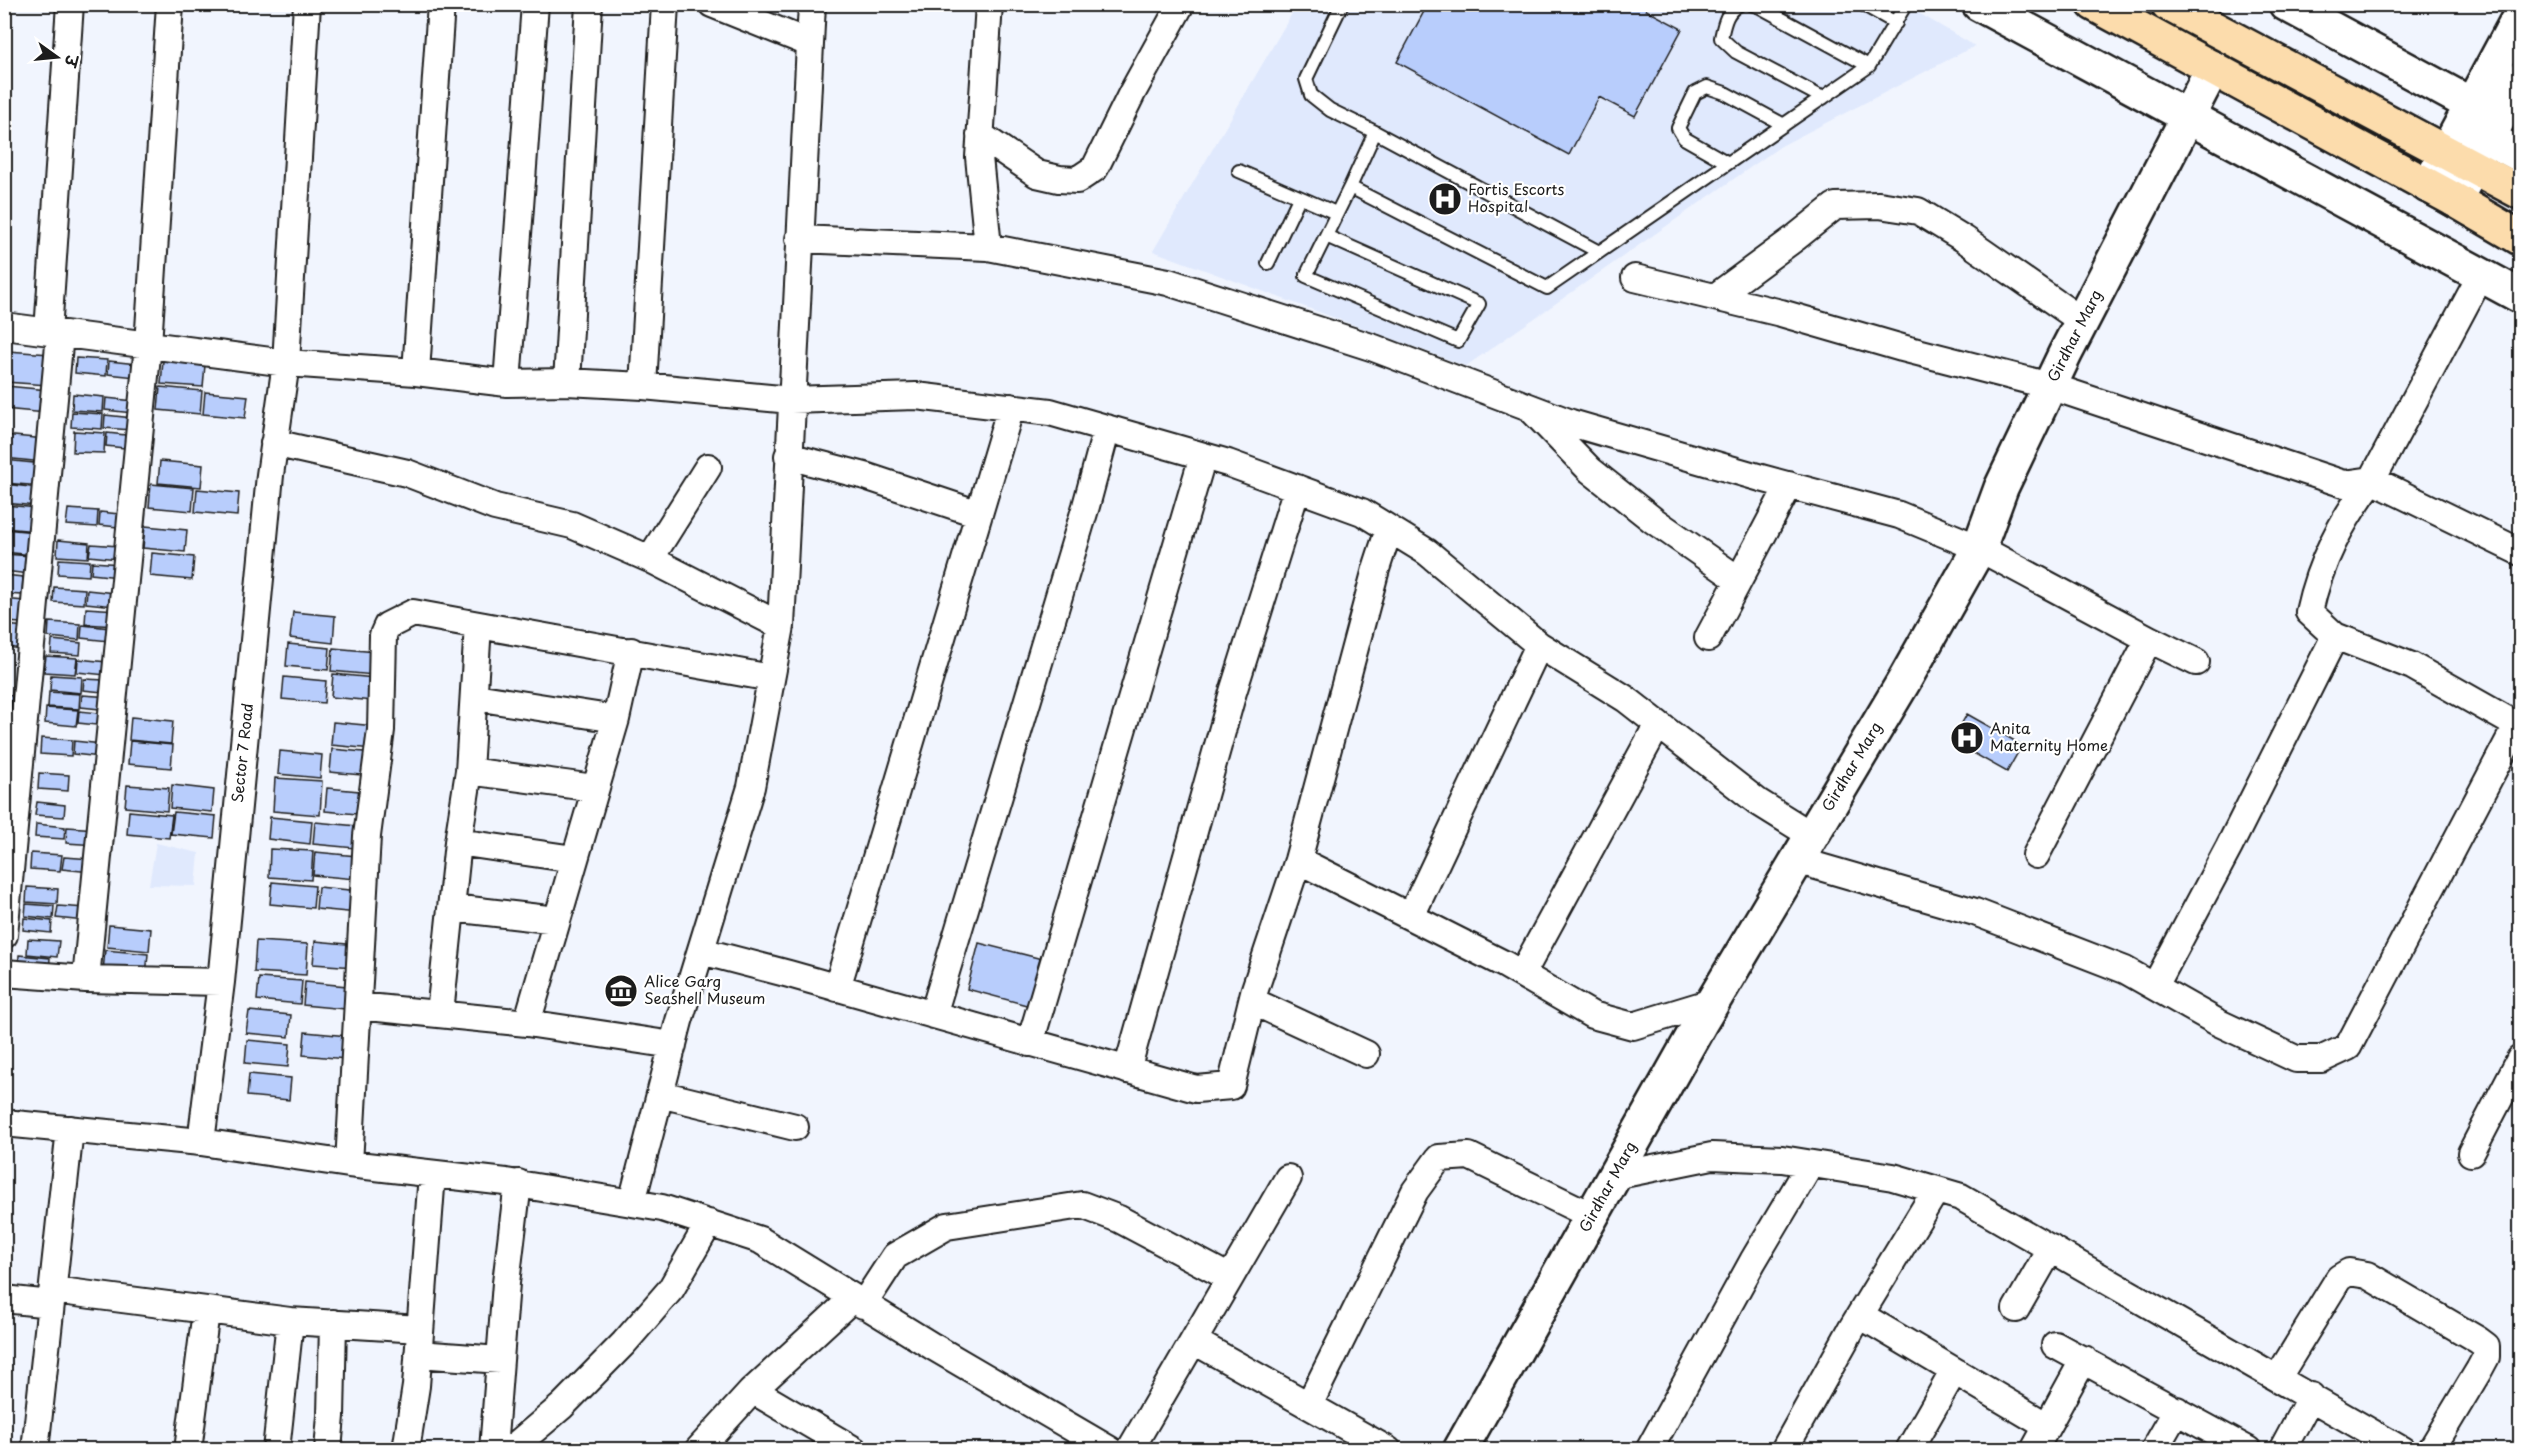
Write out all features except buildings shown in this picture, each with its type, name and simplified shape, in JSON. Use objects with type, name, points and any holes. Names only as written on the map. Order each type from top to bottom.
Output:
[{"type":"main road","points":[[2094,4],[2442,193],[2520,238]]},
{"type":"main road","points":[[2168,4],[2520,192]]},
{"type":"street","points":[[4,935],[54,333],[70,4]]},
{"type":"street","points":[[86,979],[148,345],[170,4]]},
{"type":"street","name":"Sector 7 Road","points":[[201,1142],[221,982],[274,443],[286,363],[307,4]]},
{"type":"street","points":[[416,372],[441,4]]},
{"type":"street","points":[[507,383],[535,4]]},
{"type":"street","points":[[567,382],[589,4]]},
{"type":"street","points":[[643,386],[665,4]]},
{"type":"street","points":[[712,4],[809,43]]},
{"type":"street","points":[[632,1202],[672,1045],[751,787],[781,626],[812,4]]},
{"type":"street","points":[[988,246],[979,157],[989,4]]},
{"type":"street","points":[[980,135],[1037,174],[1077,180],[1095,168],[1132,93],[1181,4]]},
{"type":"street","points":[[1979,4],[2520,296]]},
{"type":"street","points":[[2286,4],[2474,122],[2520,155]]},
{"type":"street","points":[[2442,193],[2460,160],[2520,15]]},
{"type":"street","name":"Girdhar Marg","points":[[1460,1449],[1707,1011],[1904,681],[1979,548],[2001,488],[2049,386],[2213,68]]},
{"type":"street","points":[[2474,122],[2520,79]]},
{"type":"street","points":[[1715,297],[1796,238],[1835,206],[1880,205],[1918,211],[1964,239],[2082,321]]},
{"type":"street","points":[[800,239],[988,246],[1168,282],[1374,348],[1571,423],[1899,515],[1979,548],[2196,662]]},
{"type":"street","points":[[4,326],[286,363],[416,372],[507,383],[567,382],[643,386],[791,400],[916,396],[1050,412],[1203,456],[1362,512],[1426,552],[1539,645],[1626,699],[1758,802],[1803,847],[2125,970],[2217,1022],[2296,1059],[2322,1059],[2348,1047],[2519,726],[2412,666],[2335,636],[2309,612],[2317,578],[2346,516],[2372,480],[2481,275]]},
{"type":"street","points":[[1635,278],[1781,313],[1902,348],[2049,386],[2344,484],[2372,480],[2520,552]]},
{"type":"street","points":[[1528,406],[1590,471],[1653,520],[1739,580]]},
{"type":"street","points":[[837,988],[1011,407]]},
{"type":"street","points":[[933,1015],[1086,506],[1107,428]]},
{"type":"street","points":[[274,443],[407,473],[495,507],[572,525],[650,559],[781,626]]},
{"type":"street","points":[[788,456],[865,476],[979,514]]},
{"type":"street","points":[[1030,1043],[1203,456]]},
{"type":"street","points":[[650,559],[708,467]]},
{"type":"street","points":[[1708,638],[1789,485]]},
{"type":"street","points":[[1127,1070],[1233,692],[1297,488]]},
{"type":"street","points":[[701,951],[1196,1089],[1231,1086],[1252,1001],[1298,860],[1376,569],[1389,529]]},
{"type":"street","points":[[349,1164],[368,836],[381,730],[383,635],[387,626],[413,613],[771,678]]},
{"type":"street","points":[[440,1013],[458,842],[470,771],[477,625]]},
{"type":"street","points":[[2155,986],[2229,847],[2335,636]]},
{"type":"street","points":[[2036,855],[2149,639]]},
{"type":"street","points":[[1411,916],[1539,645]]},
{"type":"street","points":[[527,1023],[616,719],[631,651]]},
{"type":"street","points":[[475,697],[616,719]]},
{"type":"street","points":[[1522,974],[1658,724]]},
{"type":"street","points":[[470,771],[594,788]]},
{"type":"street","points":[[458,842],[574,859]]},
{"type":"street","points":[[1298,860],[1522,974],[1592,1015],[1633,1026],[1707,1011]]},
{"type":"street","points":[[452,908],[557,920]]},
{"type":"street","points":[[4,973],[86,979],[221,982]]},
{"type":"street","points":[[1252,1001],[1366,1054]]},
{"type":"street","points":[[358,1006],[527,1023],[672,1045]]},
{"type":"street","points":[[2471,1153],[2520,1059]]},
{"type":"street","points":[[660,1094],[795,1127]]},
{"type":"street","points":[[4,1123],[201,1142],[349,1164],[518,1184],[662,1208],[760,1240],[858,1301],[1110,1449]]},
{"type":"street","points":[[35,1449],[70,1130]]},
{"type":"street","points":[[1309,1406],[1415,1191],[1439,1158],[1469,1156],[1592,1216]]},
{"type":"street","points":[[1621,1165],[1712,1156],[1782,1159],[1893,1177],[1961,1197],[2402,1449]]},
{"type":"street","points":[[1649,1449],[1810,1165]]},
{"type":"street","points":[[406,1449],[419,1341],[432,1174]]},
{"type":"street","points":[[1130,1449],[1288,1178]]},
{"type":"street","points":[[493,1449],[518,1184]]},
{"type":"street","points":[[1784,1449],[1860,1315],[1936,1190]]},
{"type":"street","points":[[698,1449],[754,1391],[858,1301],[895,1256],[947,1226],[1082,1205],[1119,1219],[1230,1278]]},
{"type":"street","points":[[510,1449],[562,1406],[624,1343],[671,1289],[709,1223]]},
{"type":"street","points":[[2016,1309],[2051,1248]]},
{"type":"street","points":[[2278,1377],[2339,1278],[2349,1272],[2367,1275],[2486,1346],[2486,1357],[2480,1370],[2431,1449]]},
{"type":"street","points":[[4,1299],[52,1297],[290,1321],[333,1323],[500,1360]]},
{"type":"street","points":[[189,1449],[206,1311]]},
{"type":"street","points":[[1860,1315],[2047,1426]]},
{"type":"street","points":[[276,1449],[290,1321]]},
{"type":"street","points":[[328,1449],[332,1416],[333,1323]]},
{"type":"street","points":[[1194,1341],[1388,1449]]},
{"type":"street","points":[[2055,1345],[2248,1449]]},
{"type":"street","points":[[2034,1449],[2084,1359]]},
{"type":"street","points":[[1909,1449],[1954,1371]]},
{"type":"street","points":[[754,1391],[854,1449]]},
{"type":"street","points":[[2282,1449],[2311,1396]]},
{"type":"street","points":[[2154,1449],[2176,1410]]},
{"type":"lane","points":[[1342,4],[1306,79],[1311,95],[1330,110],[1599,252]]},
{"type":"lane","points":[[1740,4],[1732,8],[1721,38],[1736,52],[1822,98]]},
{"type":"lane","points":[[1751,4],[1869,66]]},
{"type":"lane","points":[[1862,4],[1896,23]]},
{"type":"lane","points":[[1350,187],[1547,288],[1869,66],[1906,4]]},
{"type":"lane","points":[[1728,163],[1684,138],[1678,128],[1695,93],[1707,87],[1725,93],[1784,125]]},
{"type":"lane","points":[[1326,236],[1479,304],[1458,341],[1306,276],[1375,132]]},
{"type":"lane","points":[[1239,171],[1336,213]]},
{"type":"lane","points":[[1268,263],[1299,198]]},
{"type":"shaded area","name":"Fortis Escorts Hospital","points":[[1297,5],[1905,5],[1975,46],[1781,146],[1466,366],[1153,251]]},
{"type":"shaded area","points":[[156,843],[199,853],[196,886],[149,885]]},
{"type":"place","name":"Fortis Escorts Hospital","points":[[1445,199]]},
{"type":"place","name":"Anita Maternity Home","points":[[1967,738]]},
{"type":"place","name":"Alice Garg Seashell Museum","points":[[621,991]]}]
